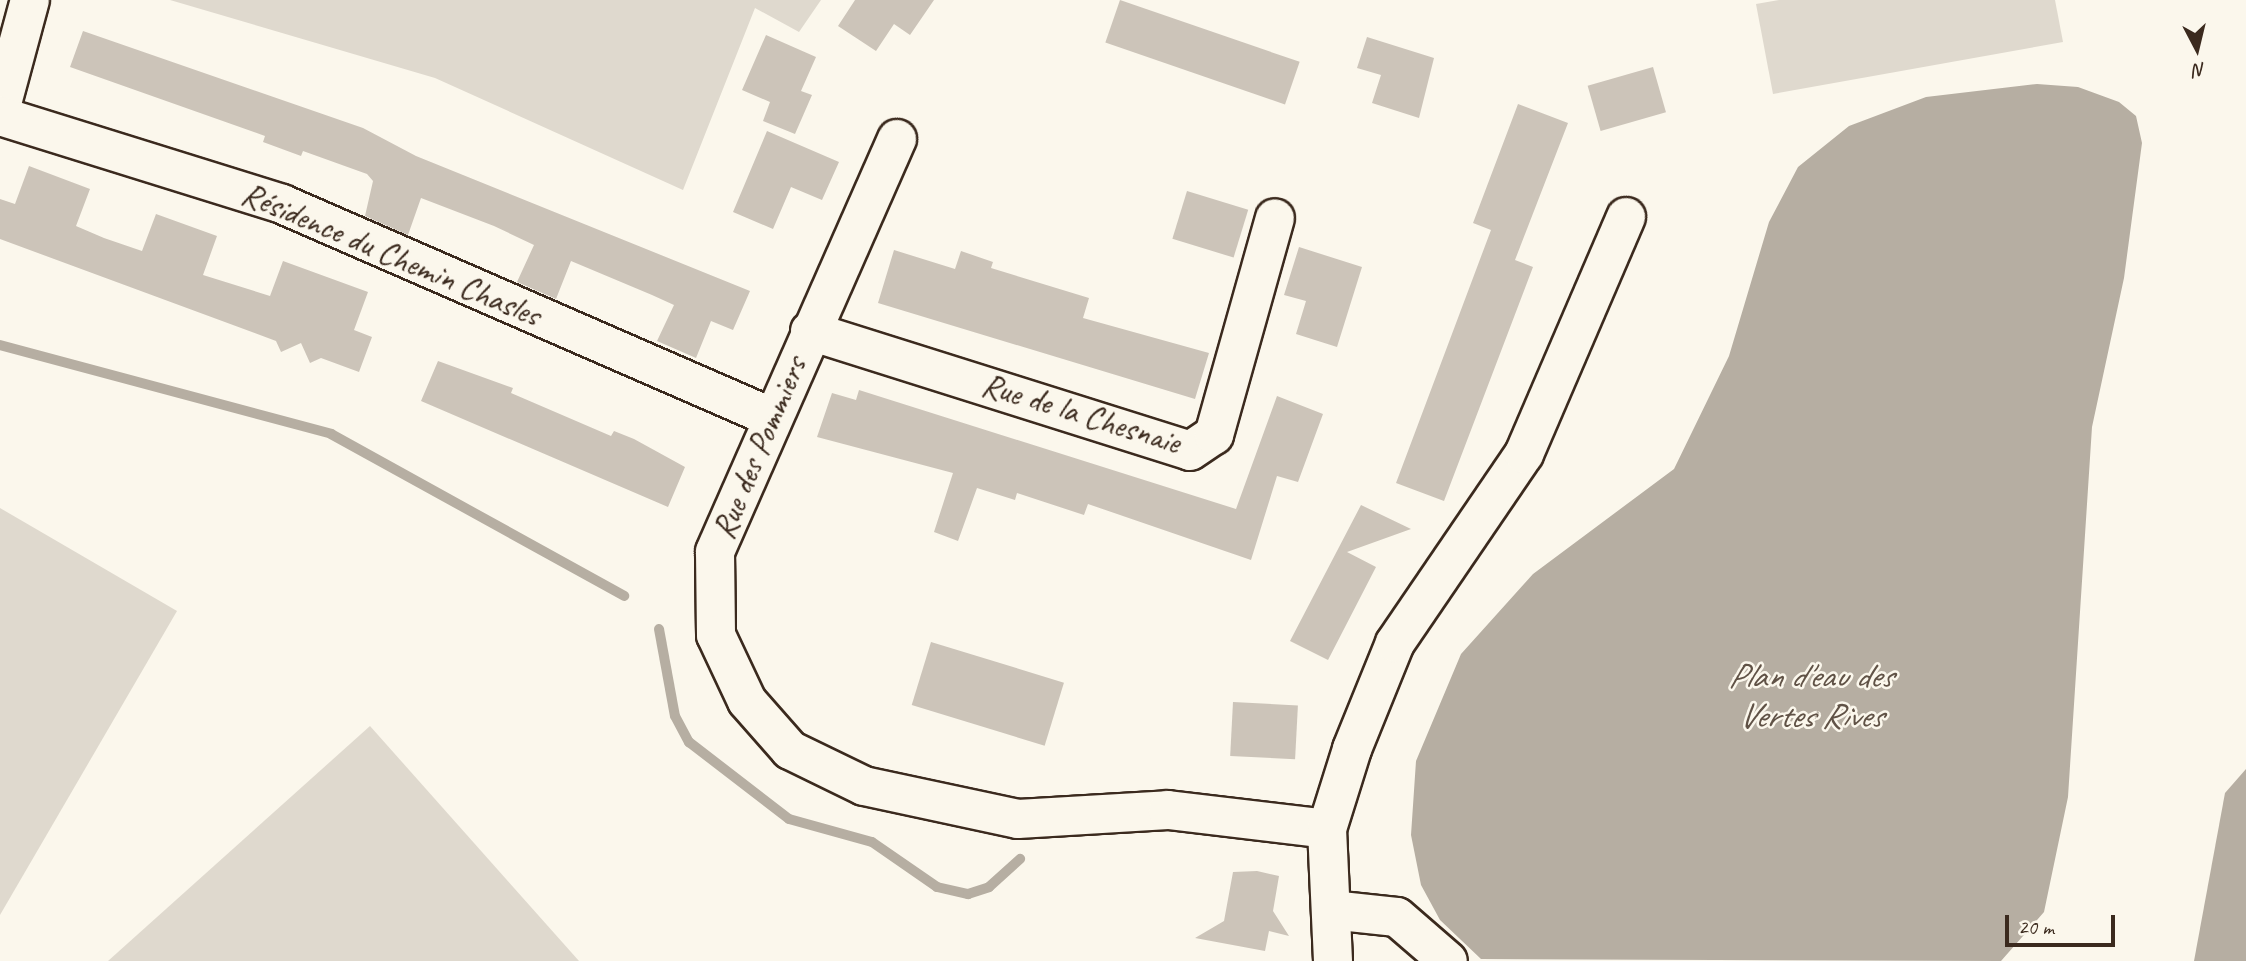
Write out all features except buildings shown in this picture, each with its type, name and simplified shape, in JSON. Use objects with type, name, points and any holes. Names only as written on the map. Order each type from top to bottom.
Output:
[{"type":"street","points":[[0,111],[30,0]]},
{"type":"street","name":"Résidence du Chemin Chasles","points":[[0,116],[282,204],[774,418]]},
{"type":"street","name":"Rue des Pommiers","points":[[897,139],[810,331],[715,552],[713,600],[716,635],[747,701],[790,750],[864,786],[1018,819],[1168,810],[1326,829]]},
{"type":"street","points":[[1333,961],[1326,829],[1395,643],[1524,454],[1626,217]]},
{"type":"street","name":"Rue de la Chesnaie","points":[[810,331],[1190,451],[1214,435],[1275,218]]},
{"type":"street","points":[[1331,909],[1397,917],[1448,961]]},
{"type":"shaded area","points":[[170,0],[821,0],[799,32],[755,8],[683,190],[435,78]]},
{"type":"shaded area","points":[[1779,0],[2055,0],[2063,42],[1773,94],[1756,4]]},
{"type":"shaded area","points":[[0,508],[177,611],[0,915]]},
{"type":"shaded area","points":[[370,726],[579,961],[108,961]]},
{"type":"water","name":"Plan d'eau des Vertes Rives","points":[[2037,84],[2078,87],[2119,102],[2136,116],[2142,143],[2124,278],[2092,427],[2068,797],[2044,912],[2001,961],[1481,959],[1440,920],[1421,885],[1411,835],[1416,761],[1461,654],[1533,574],[1674,469],[1729,356],[1769,222],[1798,167],[1849,126],[1926,97]]},
{"type":"water","points":[[2246,769],[2246,961],[2194,961],[2225,793]]},
{"type":"waterway","points":[[0,345],[331,434],[624,596]]},
{"type":"waterway","points":[[659,629],[675,716],[689,742],[789,819],[872,842],[937,887],[968,894],[989,887],[1020,859]]}]
